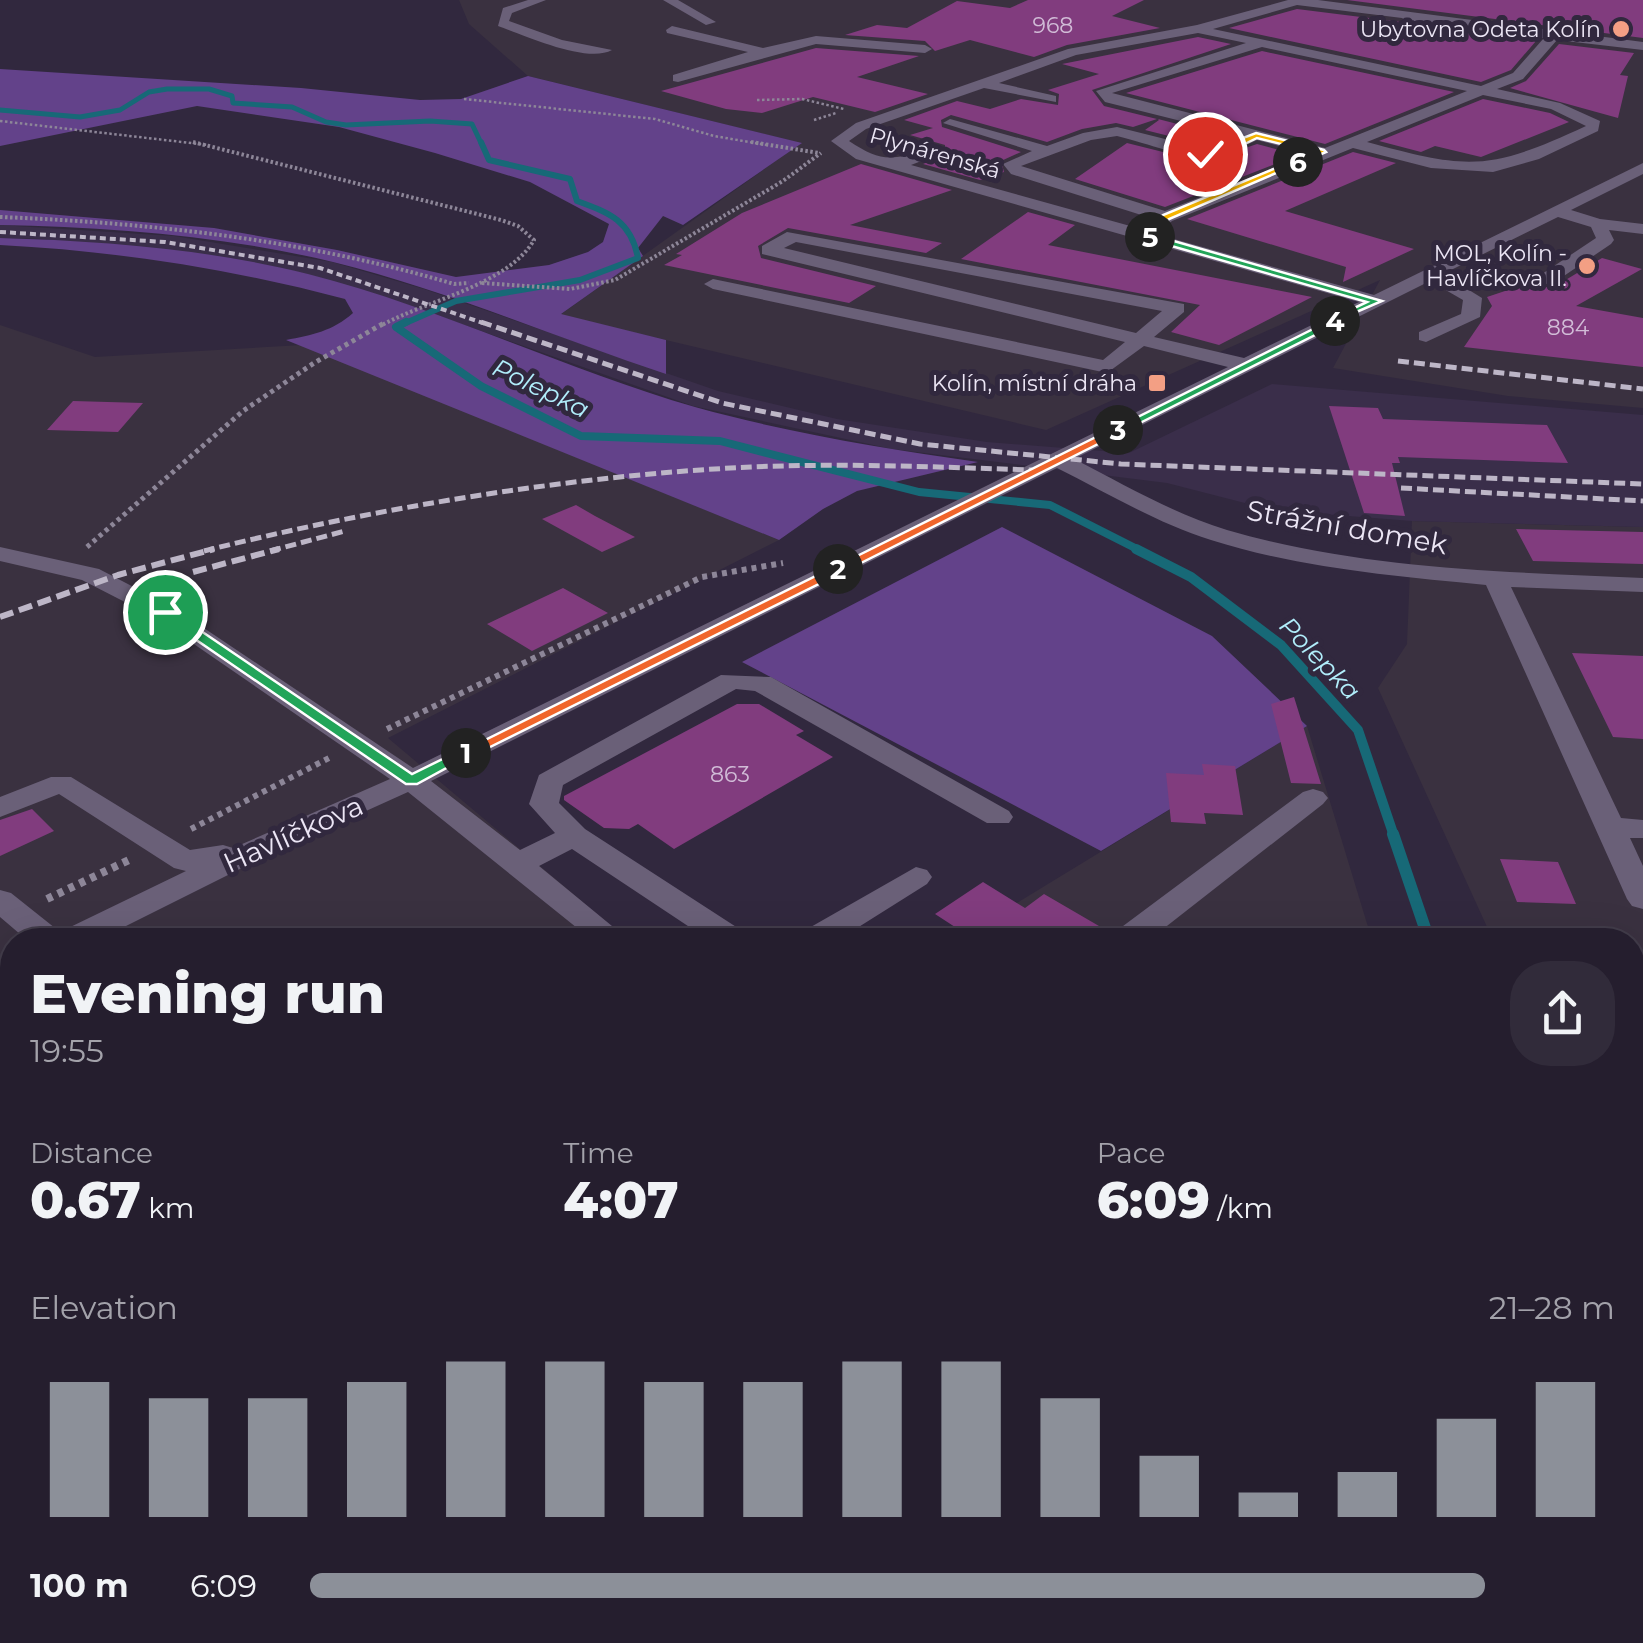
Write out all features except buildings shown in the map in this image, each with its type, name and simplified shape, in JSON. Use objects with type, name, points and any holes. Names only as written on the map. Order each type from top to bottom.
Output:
[{"type":"street","points":[[540,0],[506,11],[502,23],[560,44],[604,50]]},
{"type":"street","points":[[669,0],[710,22]]},
{"type":"street","points":[[1299,1],[1431,18]]},
{"type":"street","name":"Plynárenská","points":[[1149,232],[972,180],[896,166],[849,151],[839,141],[861,126],[1073,52],[1198,29],[1299,1]]},
{"type":"street","points":[[1490,28],[1501,15]]},
{"type":"street","points":[[1408,18],[1643,46]]},
{"type":"street","points":[[1198,29],[1482,90],[1580,113],[1593,120],[1592,128],[1514,163],[1492,167],[1440,164],[1350,142]]},
{"type":"street","points":[[672,30],[762,52]]},
{"type":"street","points":[[1149,232],[1322,152],[1518,76],[1554,36]]},
{"type":"street","points":[[678,78],[816,40],[925,49]]},
{"type":"street","points":[[1257,44],[1104,91],[1110,99],[1322,152]]},
{"type":"street","points":[[982,83],[1052,98]]},
{"type":"street","points":[[950,124],[1048,151]]},
{"type":"street","points":[[972,180],[1048,151],[1117,131],[1205,154],[1221,152],[1256,136]]},
{"type":"street","points":[[896,166],[937,150],[910,142]]},
{"type":"street","points":[[1012,164],[1017,171],[1203,260],[1250,278]]},
{"type":"street","name":"Havlíčkova","points":[[95,928],[251,851],[411,780],[1643,168]]},
{"type":"street","points":[[1557,211],[1598,224],[1643,229]]},
{"type":"street","points":[[1428,276],[1546,280],[1605,240],[1598,224]]},
{"type":"street","points":[[713,284],[1106,367],[1141,340],[1177,308],[793,236],[768,250],[1141,340],[1246,365]]},
{"type":"street","points":[[1203,260],[1376,301]]},
{"type":"street","points":[[1426,336],[1470,317],[1473,298],[1428,276]]},
{"type":"street","name":"Strážní domek","points":[[1058,460],[1218,535],[1351,564],[1495,580],[1643,585]]},
{"type":"street","points":[[0,554],[101,578],[165,612],[411,780],[598,928]]},
{"type":"street","points":[[1495,580],[1643,899]]},
{"type":"street","points":[[714,928],[574,836],[544,804],[549,780],[731,681],[762,684],[998,817]]},
{"type":"street","points":[[0,808],[61,783],[185,861],[251,851]]},
{"type":"street","points":[[1144,928],[1183,902],[1313,798]]},
{"type":"street","points":[[1607,827],[1643,829]]},
{"type":"street","points":[[517,864],[574,836]]},
{"type":"street","points":[[833,928],[916,876]]},
{"type":"street","points":[[0,900],[34,928]]},
{"type":"path","points":[[464,98],[655,119],[714,136],[820,154]]},
{"type":"path","points":[[757,100],[802,99],[846,109],[814,120]]},
{"type":"path","points":[[0,122],[162,137],[266,158],[501,220],[518,226],[534,240],[523,255],[480,282],[410,310],[316,364],[227,423],[87,548],[56,565]]},
{"type":"path","points":[[0,218],[195,228],[308,245],[454,284],[594,286],[615,280],[783,182],[839,141]]},
{"type":"path","points":[[357,744],[702,576],[785,562]]},
{"type":"shaded area","points":[[459,0],[1643,0],[1643,408],[1508,396],[1333,368],[1380,280],[1046,430],[560,315],[801,143],[528,76],[469,24]]},
{"type":"shaded area","points":[[0,69],[301,88],[420,100],[461,99],[528,76],[802,143],[683,225],[663,216],[638,248],[643,256],[561,314],[666,340],[666,374],[459,300],[333,262],[168,235],[0,225],[0,210],[214,228],[456,277],[549,265],[588,252],[603,242],[609,224],[530,182],[435,153],[339,127],[197,106],[0,146]]},
{"type":"shaded area","points":[[0,225],[174,236],[332,262],[424,289],[718,391],[837,419],[987,442],[1129,453],[1272,384],[1643,415],[1643,527],[1412,521],[1272,510],[1167,483],[892,449],[693,406],[396,301],[307,274],[265,265],[43,239],[0,238]]},
{"type":"shaded area","points":[[0,238],[155,248],[270,265],[406,304],[695,407],[800,432],[978,462],[857,491],[779,540],[286,340],[338,324],[353,313],[345,299],[174,263],[0,245]]},
{"type":"shaded area","points":[[0,325],[95,357],[302,345],[779,540],[388,738],[614,928],[0,928]]},
{"type":"shaded area","points":[[1412,521],[1643,527],[1643,928],[1488,928],[1378,688],[1407,644]]},
{"type":"shaded area","points":[[1002,527],[1212,636],[1307,726],[1101,851],[742,662]]},
{"type":"shaded area","points":[[1307,726],[1368,928],[976,928]]},
{"type":"waterway","name":"Polepka","points":[[0,110],[80,117],[120,110],[149,92],[209,89],[232,96],[233,103],[292,107],[326,122],[346,125],[430,121],[472,124],[482,145]]},
{"type":"waterway","name":"Polepka","points":[[401,325],[456,301],[580,280],[638,258],[624,227],[609,215],[577,201],[570,179],[489,160],[481,142]]},
{"type":"waterway","name":"Polepka","points":[[406,322],[396,327],[481,386],[581,436],[720,441],[919,492],[1050,505],[1141,551]]},
{"type":"waterway","name":"Polepka","points":[[1136,549],[1191,577],[1281,645],[1358,730],[1394,836]]},
{"type":"waterway","name":"Polepka","points":[[1393,834],[1425,928]]},
{"type":"railway","points":[[0,232],[165,242],[320,268],[489,325]]},
{"type":"railway","points":[[481,322],[722,403],[920,444],[1121,464],[1643,484]]},
{"type":"railway","points":[[1398,361],[1643,389]]},
{"type":"railway","points":[[204,551],[406,508],[615,477],[786,466],[1032,470]]},
{"type":"railway","points":[[1401,488],[1643,501]]},
{"type":"railway","points":[[270,551],[345,531]]},
{"type":"railway","points":[[0,617],[118,575],[214,549]]},
{"type":"railway","points":[[193,572],[279,549]]},
{"type":"place","name":"Ubytovna Odeta Kolín","points":[[1621,29]]},
{"type":"place","name":"MOL, Kolín - Havlíčkova II.","points":[[1587,266]]},
{"type":"place","name":"Kolín, místní dráha","points":[[1157,383]]},
{"type":"route","points":[[165,612],[411,780],[1376,301],[1144,236],[1166,217],[1322,152],[1256,136],[1221,152],[1205,154]]}]
